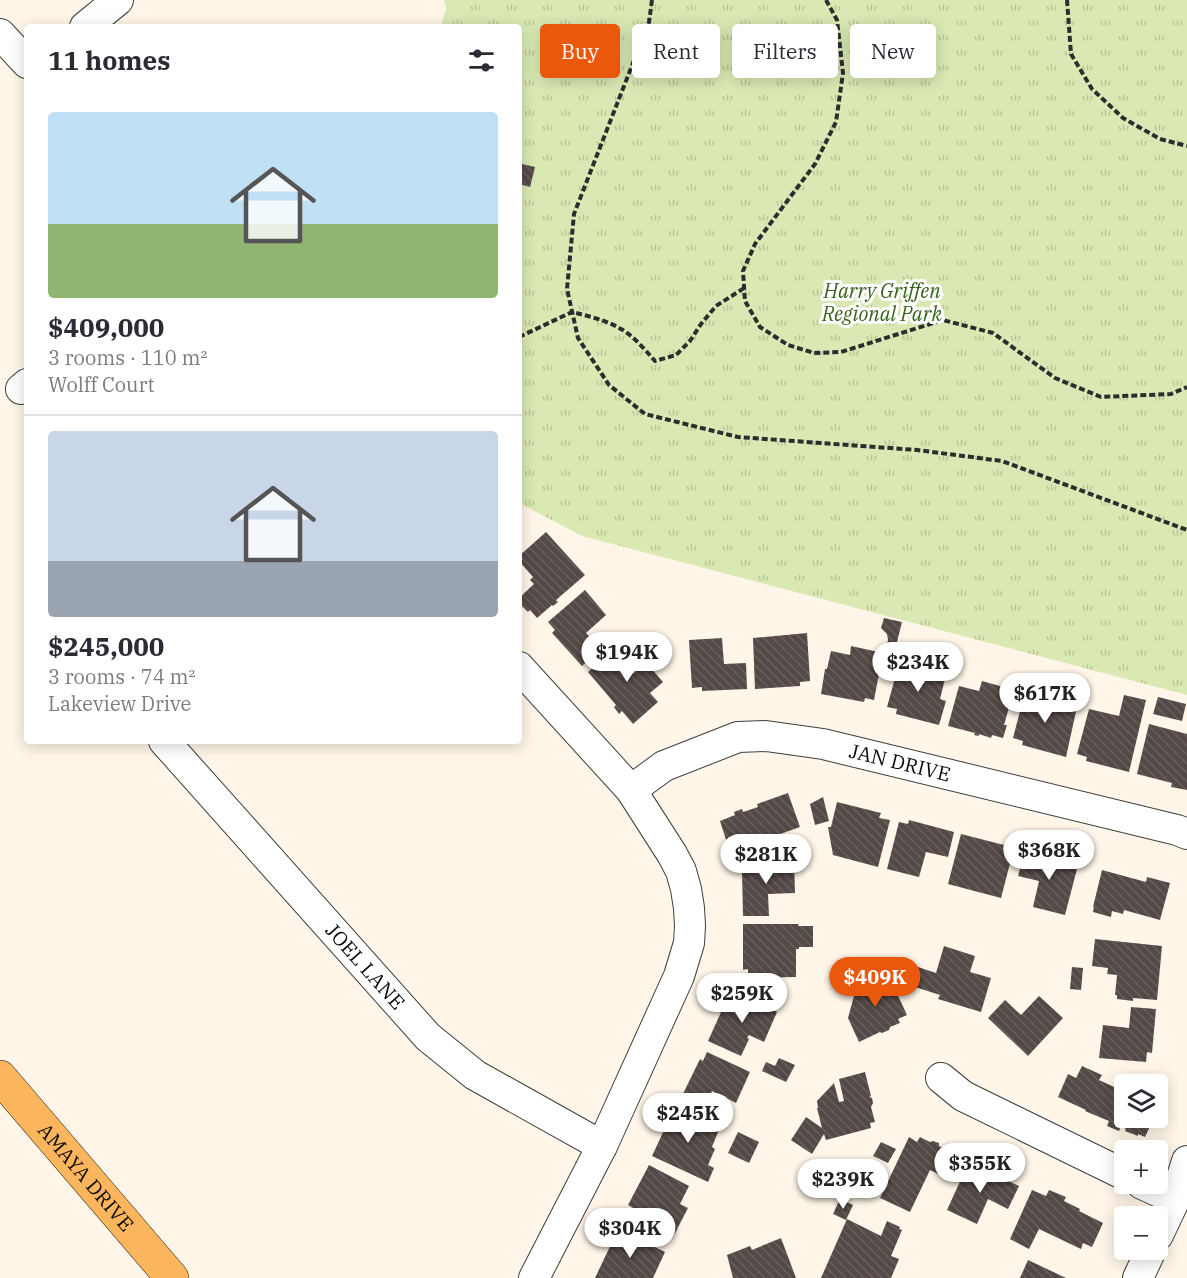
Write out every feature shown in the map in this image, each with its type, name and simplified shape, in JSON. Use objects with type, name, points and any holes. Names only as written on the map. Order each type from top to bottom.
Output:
[{"type":"main road","name":"AMAYA DRIVE","points":[[0,1077],[172,1278]]},
{"type":"street","points":[[90,24],[118,0]]},
{"type":"street","points":[[0,34],[24,60]]},
{"type":"street","points":[[522,670],[631,790],[681,871],[689,908],[689,935],[685,960],[679,976],[602,1146],[534,1278]]},
{"type":"street","name":"JAN DRIVE","points":[[631,790],[664,766],[738,737],[766,736],[823,744],[1182,832]]},
{"type":"street","name":"JOEL LANE","points":[[167,744],[428,1037],[475,1075],[602,1146]]},
{"type":"street","points":[[941,1078],[963,1096],[1114,1170]]},
{"type":"street","points":[[1168,1214],[1187,1161]]},
{"type":"street","points":[[1164,1194],[1175,1199]]},
{"type":"street","points":[[1138,1278],[1146,1260]]},
{"type":"path","points":[[652,0],[649,21],[574,214],[567,290],[578,338],[609,385],[645,414],[738,437],[917,450],[1002,461],[1187,530]]},
{"type":"path","points":[[826,0],[837,20],[843,73],[836,122],[815,164],[755,244],[743,271],[746,301],[760,327],[788,345],[814,353],[841,351],[943,320],[993,333],[1054,378],[1101,397],[1171,394],[1187,387]]},
{"type":"path","points":[[1067,0],[1071,54],[1092,89],[1123,118],[1160,139],[1187,146]]},
{"type":"path","points":[[522,336],[572,312],[596,318],[621,329],[655,361],[676,355],[690,342],[716,306],[744,288]]},
{"type":"green space","name":"Harry Griffen Regional Park","points":[[444,0],[1187,0],[1187,695],[582,536],[522,505],[522,24],[442,24],[446,8]]},
{"type":"building","points":[[522,164],[535,167],[530,187],[522,185]]},
{"type":"building","points":[[546,532],[585,575],[556,600],[558,602],[537,618],[530,610],[528,612],[522,606],[522,595],[534,584],[530,580],[533,577],[522,564],[522,553]]},
{"type":"building","points":[[585,590],[606,615],[586,633],[601,649],[582,666],[552,633],[555,630],[548,622]]},
{"type":"building","points":[[884,618],[902,622],[895,650],[886,648],[887,634],[881,628]]},
{"type":"building","points":[[807,633],[810,681],[800,682],[800,686],[755,689],[753,638]]},
{"type":"building","points":[[722,638],[724,664],[746,663],[747,689],[702,691],[702,687],[692,688],[689,640]]},
{"type":"building","points":[[620,643],[634,659],[626,666],[633,674],[646,662],[663,682],[650,693],[658,702],[633,724],[622,711],[619,714],[614,707],[616,705],[588,672]]},
{"type":"building","points":[[851,646],[883,653],[874,700],[865,698],[864,702],[821,694],[831,651],[850,655]]},
{"type":"building","points":[[900,660],[946,675],[940,699],[946,701],[939,725],[896,714],[897,709],[887,707]]},
{"type":"building","points":[[982,681],[1014,690],[1004,725],[1007,725],[1003,738],[992,735],[991,738],[979,734],[979,736],[974,735],[975,733],[948,726],[959,686],[979,691]]},
{"type":"building","points":[[1025,692],[1077,707],[1066,757],[1022,745],[1023,741],[1013,738]]},
{"type":"building","points":[[1124,695],[1146,700],[1129,772],[1086,761],[1087,757],[1077,754],[1089,709],[1119,716]]},
{"type":"building","points":[[1158,697],[1186,704],[1182,721],[1153,714]]},
{"type":"building","points":[[1149,724],[1187,734],[1187,790],[1171,787],[1172,783],[1137,774]]},
{"type":"building","points":[[788,793],[800,827],[730,852],[720,821],[735,815],[734,812],[742,809],[743,812],[758,807],[757,804]]},
{"type":"building","points":[[823,797],[829,821],[815,825],[810,804]]},
{"type":"building","points":[[837,802],[881,813],[879,818],[890,820],[878,867],[833,855],[828,827],[831,827]]},
{"type":"building","points":[[909,820],[954,832],[948,857],[926,852],[919,877],[887,869],[899,822],[908,824]]},
{"type":"building","points":[[961,834],[1004,845],[1003,849],[1013,852],[1001,898],[948,884]]},
{"type":"building","points":[[1025,851],[1068,862],[1067,866],[1077,869],[1065,915],[1033,907],[1039,881],[1018,876]]},
{"type":"building","points":[[794,861],[795,893],[768,894],[769,916],[743,916],[742,871],[747,871],[747,862]]},
{"type":"building","points":[[1102,870],[1146,882],[1147,877],[1170,883],[1160,920],[1124,910],[1123,914],[1112,911],[1111,917],[1093,912]]},
{"type":"building","points":[[743,924],[813,926],[813,947],[796,949],[796,977],[748,978],[748,969],[743,970]]},
{"type":"building","points":[[1095,939],[1162,946],[1157,1000],[1117,999],[1115,995],[1117,975],[1107,974],[1108,968],[1092,966]]},
{"type":"building","points":[[944,946],[975,956],[970,972],[991,978],[981,1012],[938,999],[940,995],[909,985],[915,966],[936,973]]},
{"type":"building","points":[[1072,967],[1083,968],[1081,990],[1070,989]]},
{"type":"building","points":[[887,972],[907,1015],[898,1019],[900,1023],[890,1027],[889,1030],[859,1042],[848,1018],[857,985]]},
{"type":"building","points":[[736,993],[777,1012],[764,1042],[749,1035],[741,1056],[708,1041],[727,999],[731,1002]]},
{"type":"building","points":[[1039,996],[1063,1018],[1028,1056],[988,1018],[1005,1000],[1021,1015]]},
{"type":"building","points":[[1131,1007],[1156,1009],[1152,1053],[1147,1052],[1146,1062],[1099,1058],[1103,1025],[1129,1028]]},
{"type":"building","points":[[707,1052],[750,1072],[736,1103],[712,1091],[703,1110],[680,1100],[700,1059],[703,1061]]},
{"type":"building","points":[[779,1058],[795,1065],[786,1082],[762,1071],[766,1062],[775,1066]]},
{"type":"building","points":[[1082,1066],[1102,1075],[1099,1080],[1114,1087],[1114,1128],[1120,1128],[1119,1131],[1107,1126],[1109,1121],[1058,1097],[1068,1074],[1076,1078]]},
{"type":"building","points":[[865,1072],[871,1096],[869,1097],[872,1098],[873,1103],[871,1107],[875,1122],[870,1123],[871,1128],[826,1140],[824,1134],[812,1154],[791,1140],[806,1117],[822,1128],[817,1101],[834,1083],[839,1102],[844,1101],[839,1079]]},
{"type":"building","points":[[676,1107],[720,1127],[712,1147],[715,1149],[708,1165],[714,1168],[708,1182],[652,1156]]},
{"type":"building","points":[[1124,1128],[1149,1128],[1145,1137],[1125,1131]]},
{"type":"building","points":[[738,1132],[759,1142],[749,1163],[728,1153]]},
{"type":"building","points":[[909,1137],[917,1142],[920,1137],[939,1143],[939,1146],[961,1156],[949,1179],[930,1170],[910,1212],[880,1198]]},
{"type":"building","points":[[881,1142],[896,1149],[888,1163],[873,1156]]},
{"type":"building","points":[[649,1165],[689,1186],[680,1204],[688,1208],[672,1239],[629,1217],[633,1208],[628,1205]]},
{"type":"building","points":[[967,1166],[977,1170],[978,1167],[1019,1186],[1008,1209],[988,1199],[977,1224],[947,1210]]},
{"type":"building","points":[[1032,1190],[1046,1196],[1049,1190],[1066,1197],[1064,1201],[1103,1223],[1092,1247],[1083,1243],[1081,1249],[1039,1229],[1029,1249],[1010,1239]]},
{"type":"building","points":[[840,1199],[853,1205],[846,1220],[833,1214]]},
{"type":"building","points":[[847,1219],[881,1236],[887,1221],[900,1227],[899,1229],[902,1230],[891,1256],[899,1259],[891,1278],[821,1278]]},
{"type":"building","points":[[624,1232],[665,1252],[653,1278],[595,1278],[614,1238],[619,1240]]},
{"type":"building","points":[[781,1238],[796,1278],[733,1278],[727,1255],[750,1246],[752,1250]]},
{"type":"building","points":[[1028,1260],[1066,1278],[1020,1278]]}]
